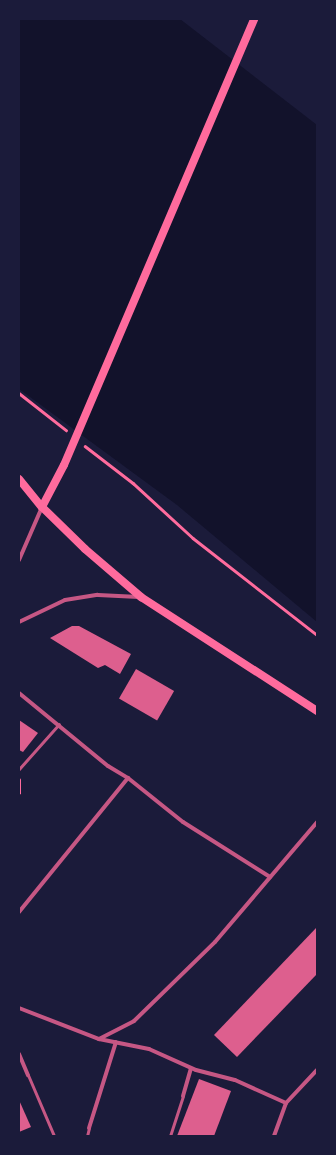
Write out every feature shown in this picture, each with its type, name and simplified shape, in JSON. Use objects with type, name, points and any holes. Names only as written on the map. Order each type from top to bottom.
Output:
[{"type":"main road","points":[[42,507],[64,465],[254,19]]},
{"type":"main road","points":[[19,479],[42,507],[85,549],[141,597],[317,711]]},
{"type":"street","points":[[19,560],[42,507]]},
{"type":"street","points":[[19,622],[65,600],[98,595],[141,597]]},
{"type":"street","points":[[19,693],[59,724],[108,766],[128,778],[183,822],[270,877]]},
{"type":"street","points":[[19,912],[128,778]]},
{"type":"street","points":[[99,1038],[134,1022],[215,942],[317,822]]},
{"type":"street","points":[[19,1008],[99,1038],[149,1049],[191,1068],[235,1080],[286,1103]]},
{"type":"street","points":[[89,1128],[116,1042]]},
{"type":"street","points":[[19,1054],[28,1075]]},
{"type":"street","points":[[183,1096],[191,1068]]},
{"type":"street","points":[[274,1136],[286,1103],[317,1070]]},
{"type":"lane","points":[[19,769],[59,724]]},
{"type":"lane","points":[[28,1075],[54,1136]]},
{"type":"lane","points":[[170,1136],[183,1096]]},
{"type":"lane","points":[[87,1136],[89,1128]]},
{"type":"path","points":[[19,393],[67,431]]},
{"type":"path","points":[[79,440],[133,483],[193,538],[317,635]]},
{"type":"path","points":[[19,780],[19,792]]},
{"type":"shaded area","points":[[19,19],[180,19],[317,125],[317,622],[177,505],[19,389]]},
{"type":"building","points":[[72,626],[79,626],[131,654],[120,674],[105,665],[98,668],[50,638]]},
{"type":"building","points":[[136,669],[174,691],[157,720],[119,698]]},
{"type":"building","points":[[19,720],[38,733],[23,752],[19,750]]},
{"type":"building","points":[[317,927],[317,974],[237,1057],[214,1035]]},
{"type":"building","points":[[199,1079],[231,1091],[214,1136],[177,1136]]},
{"type":"building","points":[[19,1100],[31,1127],[19,1132]]}]
